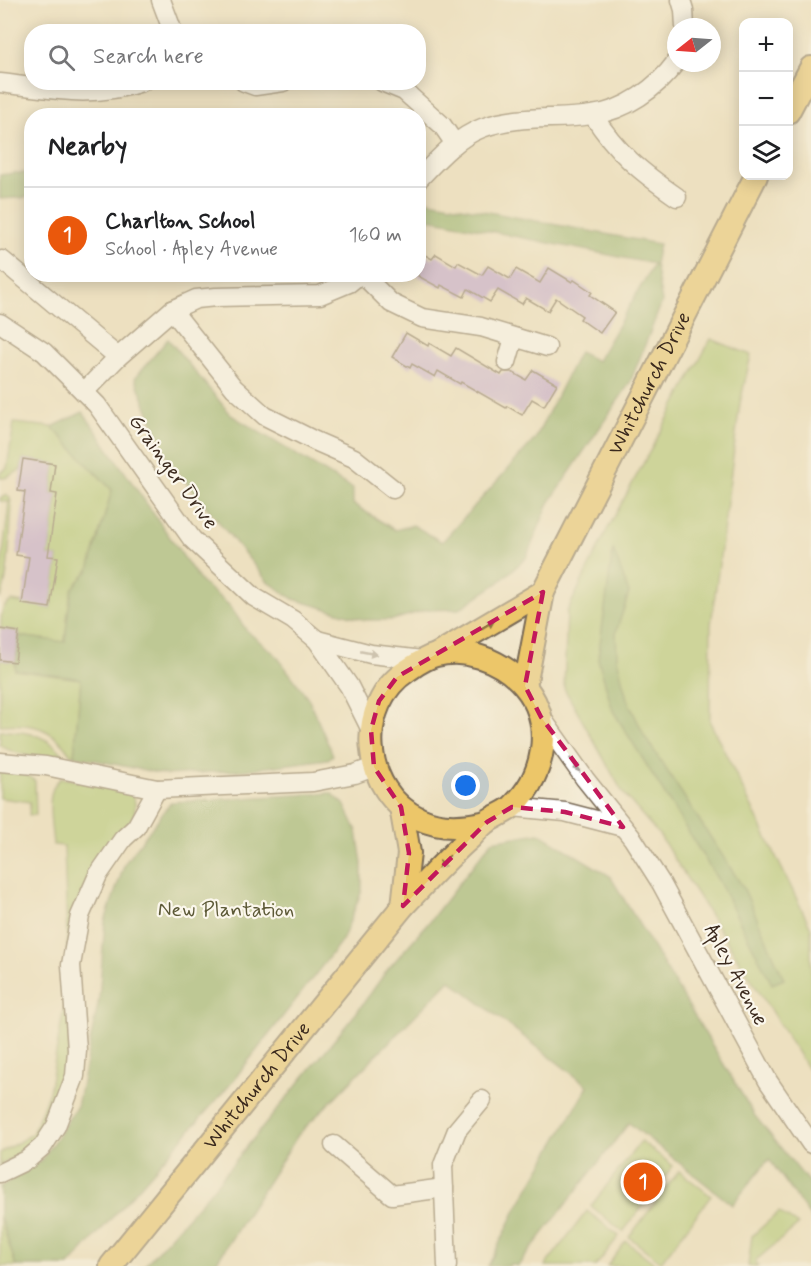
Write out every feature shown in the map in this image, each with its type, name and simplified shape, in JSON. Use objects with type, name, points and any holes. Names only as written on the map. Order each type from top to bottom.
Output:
[{"type":"main road","points":[[793,104],[811,68]]},
{"type":"main road","name":"Whitchurch Drive","points":[[525,686],[543,592],[754,180]]},
{"type":"main road","name":"Whitchurch Drive","points":[[487,822],[465,826],[442,825],[420,819],[401,807],[385,789],[375,767],[370,749],[371,730],[379,701],[397,677],[543,592]]},
{"type":"main road","name":"Whitchurch Drive","points":[[111,1266],[403,906],[450,855],[487,822],[512,807],[528,789],[539,766],[543,742],[541,717],[525,686],[503,667],[476,655],[456,653],[430,658]]},
{"type":"main road","name":"Whitchurch Drive","points":[[401,807],[409,854],[403,906]]},
{"type":"street","points":[[161,0],[170,24]]},
{"type":"street","points":[[681,0],[684,18]]},
{"type":"street","points":[[426,171],[454,144],[481,128],[513,119],[593,115],[624,105],[650,89],[669,72]]},
{"type":"street","points":[[0,83],[24,86]]},
{"type":"street","points":[[60,90],[86,93],[119,90]]},
{"type":"street","points":[[402,90],[423,108]]},
{"type":"street","points":[[426,111],[442,125],[454,144]]},
{"type":"street","points":[[593,115],[620,153],[652,180],[677,197]]},
{"type":"street","points":[[2,260],[24,278]]},
{"type":"street","points":[[28,282],[118,357]]},
{"type":"street","points":[[84,392],[118,357],[172,310],[196,299],[320,295],[350,282]]},
{"type":"street","points":[[369,282],[391,303],[422,318],[481,327],[547,348]]},
{"type":"street","points":[[172,310],[234,388],[266,416],[354,458],[393,489]]},
{"type":"street","name":"Grainger Drive","points":[[0,324],[44,352],[97,405],[192,539],[254,597],[293,620],[317,640],[349,686],[371,730]]},
{"type":"street","points":[[507,362],[514,338]]},
{"type":"street","name":"Grainger Drive","points":[[317,640],[371,654],[430,658]]},
{"type":"street","name":"Apley Avenue","points":[[541,717],[623,827],[661,883],[768,1081],[811,1144]]},
{"type":"street","points":[[0,762],[46,765],[158,789],[313,782],[355,774],[375,767]]},
{"type":"street","points":[[0,1173],[27,1160],[43,1146],[56,1126],[75,1076],[77,1050],[71,965],[80,916],[98,875],[123,839],[136,827],[158,789]]},
{"type":"street","points":[[512,807],[565,812],[623,827]]},
{"type":"street","points":[[447,1266],[443,1165],[457,1130],[482,1100]]},
{"type":"street","points":[[334,1145],[392,1195],[444,1188]]},
{"type":"highlighted area","points":[[543,592],[525,686],[541,717],[623,827],[565,812],[512,807],[487,822],[403,906],[409,853],[401,807],[374,767],[371,730],[379,701],[397,677]]},
{"type":"green space","points":[[24,173],[24,197],[0,199],[0,175]]},
{"type":"green space","points":[[426,200],[659,244],[655,264],[662,302],[630,383],[549,503],[526,558],[498,583],[459,609],[426,610],[393,620],[365,620],[293,599],[267,581],[168,460],[135,378],[168,339],[231,415],[353,489],[353,504],[395,530],[413,525],[442,542],[535,439],[579,352],[597,361],[654,264],[426,218]]},
{"type":"green space","points":[[711,339],[751,355],[740,403],[711,625],[710,722],[811,928],[811,1074],[660,836],[623,793],[564,688],[567,612],[607,530]]},
{"type":"green space","points":[[83,412],[201,582],[229,605],[247,631],[276,655],[308,698],[333,755],[328,759],[245,770],[167,775],[74,756],[81,679],[15,670],[19,636],[65,642],[72,589],[89,570],[112,490],[52,427]]},
{"type":"green space","points":[[14,423],[52,427],[112,490],[89,570],[72,589],[65,643],[19,636],[19,632],[1,629],[3,609],[12,601],[50,608],[58,557],[48,556],[57,494],[51,493],[55,464],[23,459],[21,470],[0,478],[0,473],[7,468]]},
{"type":"green space","points":[[7,495],[12,508],[7,569],[0,598],[9,502],[0,501],[0,498]]},
{"type":"green space","points":[[613,549],[629,593],[616,632],[617,659],[627,699],[645,737],[743,887],[784,979],[772,984],[718,880],[613,711],[598,659]]},
{"type":"green space","points":[[0,660],[15,662],[15,670],[81,679],[74,756],[57,738],[41,729],[22,725],[0,725]]},
{"type":"green space","points":[[0,731],[38,736],[54,745],[68,761],[16,753],[0,745]]},
{"type":"green space","points":[[0,772],[24,773],[35,781],[36,815],[29,815],[30,802],[0,798]]},
{"type":"green space","points":[[62,778],[128,790],[134,799],[135,812],[81,897],[68,1074],[54,1114],[23,1151],[0,1166],[0,1153],[32,1134],[49,1092],[64,1008],[68,964],[64,846],[53,845],[50,808],[52,790]]},
{"type":"green space","name":"New Plantation","points":[[331,793],[344,804],[357,831],[362,863],[362,890],[343,939],[229,1086],[69,1266],[16,1266],[0,1216],[0,1187],[41,1161],[77,1106],[99,999],[105,921],[125,863],[171,802]]},
{"type":"green space","points":[[539,833],[610,876],[755,1116],[811,1185],[811,1218],[769,1159],[732,1205],[629,1123],[518,1266],[510,1264],[509,1266],[488,1266],[518,1206],[588,1086],[450,980],[298,1135],[214,1266],[144,1266],[209,1193],[357,1012],[388,969],[429,922],[492,841]]},
{"type":"green space","points":[[641,1141],[673,1166],[623,1232],[591,1206]]},
{"type":"green space","points":[[679,1171],[711,1196],[661,1262],[629,1237]]},
{"type":"green space","points":[[587,1211],[619,1236],[596,1266],[545,1266]]},
{"type":"green space","points":[[779,1212],[798,1225],[755,1261],[759,1266],[748,1266],[752,1236]]},
{"type":"green space","points":[[0,1216],[16,1266],[0,1266]]},
{"type":"green space","points":[[626,1241],[658,1266],[607,1266]]},
{"type":"building","points":[[436,254],[456,266],[458,262],[482,275],[488,266],[510,279],[516,269],[540,283],[549,268],[592,292],[590,295],[615,312],[600,333],[580,319],[582,316],[556,298],[548,311],[526,298],[522,304],[498,290],[490,302],[468,289],[464,297],[441,285],[440,288],[426,280],[426,256],[432,259]]},
{"type":"building","points":[[406,333],[451,356],[456,348],[501,375],[503,372],[512,372],[526,380],[533,370],[557,384],[544,406],[532,399],[522,415],[438,371],[435,377],[412,364],[410,368],[392,357]]},
{"type":"building","points":[[23,459],[55,464],[51,493],[57,494],[48,556],[58,557],[50,608],[22,604],[29,557],[16,555],[25,492],[18,491]]},
{"type":"building","points":[[0,629],[19,632],[15,662],[0,660]]},
{"type":"place","name":"Charlton School","points":[[643,1182]]}]
